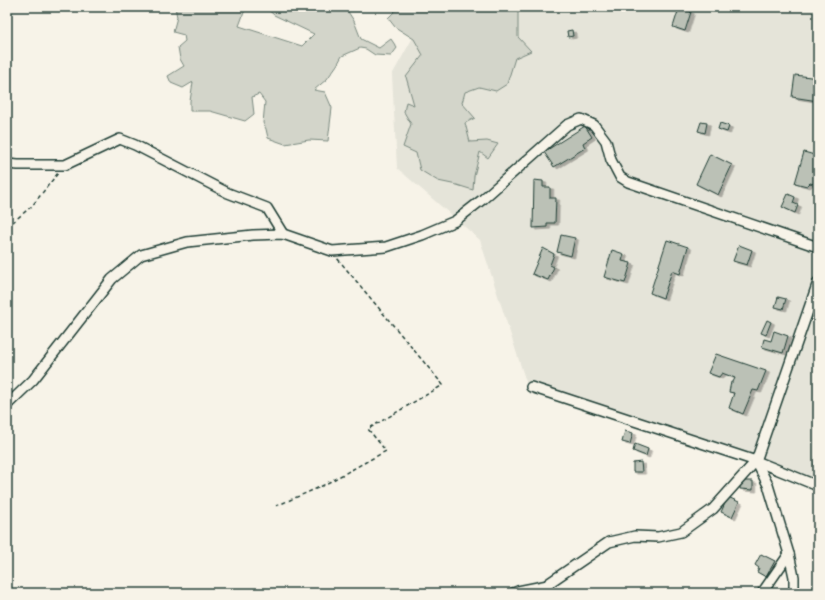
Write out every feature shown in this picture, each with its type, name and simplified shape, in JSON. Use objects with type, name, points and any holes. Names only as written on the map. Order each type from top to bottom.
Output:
[{"type":"street","points":[[7,405],[32,380],[112,279],[141,255],[187,242],[253,235],[283,234],[332,251],[386,247],[422,235],[454,221],[483,199],[567,125],[581,119],[594,126],[606,142],[611,160],[620,177],[628,182],[818,247]]},
{"type":"street","points":[[7,164],[18,166],[65,165],[120,139],[135,145],[228,193],[267,208],[283,234]]},
{"type":"street","points":[[542,593],[549,583],[609,542],[635,536],[658,537],[681,532],[713,509],[756,461],[818,282]]},
{"type":"street","points":[[531,387],[756,461],[818,486]]},
{"type":"street","points":[[756,461],[768,485],[788,554],[794,578],[794,593]]},
{"type":"street","points":[[762,593],[788,554]]},
{"type":"street","points":[[513,593],[548,585]]},
{"type":"path","points":[[7,227],[32,206],[65,165]]},
{"type":"path","points":[[276,506],[320,487],[386,451],[368,429],[442,385],[332,251]]},
{"type":"shaded area","points":[[175,7],[246,7],[239,26],[302,46],[314,34],[274,15],[265,7],[345,7],[354,21],[361,39],[379,48],[391,39],[397,48],[391,56],[375,55],[366,49],[360,48],[342,56],[327,79],[314,90],[325,92],[332,108],[328,141],[309,140],[285,144],[268,138],[263,123],[265,102],[259,94],[252,97],[254,114],[245,121],[210,111],[190,111],[193,82],[183,88],[171,83],[168,76],[184,66],[180,59],[178,47],[185,41],[184,35],[173,32],[177,17]]},
{"type":"shaded area","points":[[399,7],[516,7],[518,10],[518,37],[531,51],[515,58],[507,84],[496,91],[479,87],[465,92],[462,103],[475,118],[465,123],[470,142],[487,141],[498,144],[488,158],[480,152],[474,176],[473,190],[438,181],[420,170],[416,153],[403,147],[411,124],[404,112],[406,102],[414,105],[406,77],[423,55],[414,39],[395,27],[388,18]]},
{"type":"shaded area","points":[[430,7],[818,7],[818,488],[745,461],[528,388],[480,240],[397,168],[392,75]]},
{"type":"building","points":[[679,8],[691,12],[685,31],[673,27]]},
{"type":"building","points":[[572,30],[573,36],[568,37],[567,31]]},
{"type":"building","points":[[795,75],[818,78],[818,101],[792,97]]},
{"type":"building","points":[[701,122],[707,123],[705,133],[698,131]]},
{"type":"building","points":[[720,123],[729,126],[727,132],[718,129]]},
{"type":"building","points":[[585,126],[592,137],[583,143],[585,148],[554,167],[544,152]]},
{"type":"building","points":[[804,152],[818,156],[818,185],[810,183],[807,186],[795,183]]},
{"type":"building","points":[[710,154],[732,165],[718,195],[696,184]]},
{"type":"building","points":[[534,180],[543,181],[543,187],[550,187],[550,198],[556,198],[555,223],[547,223],[547,227],[533,228]]},
{"type":"building","points":[[788,194],[795,197],[793,203],[798,205],[795,213],[782,207]]},
{"type":"building","points":[[561,235],[575,238],[571,256],[557,252]]},
{"type":"building","points":[[667,240],[688,247],[680,274],[672,271],[663,298],[650,293]]},
{"type":"building","points":[[739,245],[752,250],[747,265],[733,261]]},
{"type":"building","points":[[543,248],[554,254],[550,265],[554,267],[548,280],[532,274]]},
{"type":"building","points":[[612,250],[624,254],[622,261],[631,263],[625,283],[604,277]]},
{"type":"building","points":[[778,297],[786,299],[783,309],[775,307]]},
{"type":"building","points":[[767,320],[771,322],[766,335],[761,333]]},
{"type":"building","points":[[774,331],[788,336],[783,353],[762,347],[764,339],[771,341]]},
{"type":"building","points":[[716,354],[766,371],[758,391],[753,390],[743,414],[729,408],[734,393],[729,392],[731,382],[733,382],[735,378],[722,373],[719,377],[708,373]]},
{"type":"building","points":[[625,431],[633,433],[630,444],[622,442]]},
{"type":"building","points":[[635,444],[648,449],[646,456],[633,451]]},
{"type":"building","points":[[818,451],[818,466],[814,465]]},
{"type":"building","points":[[641,462],[642,472],[633,472],[633,463]]},
{"type":"building","points":[[740,481],[753,481],[753,490],[740,489]]},
{"type":"building","points":[[728,497],[739,502],[732,517],[721,512]]},
{"type":"building","points":[[761,554],[775,561],[766,577],[757,572],[759,568],[755,565]]}]
